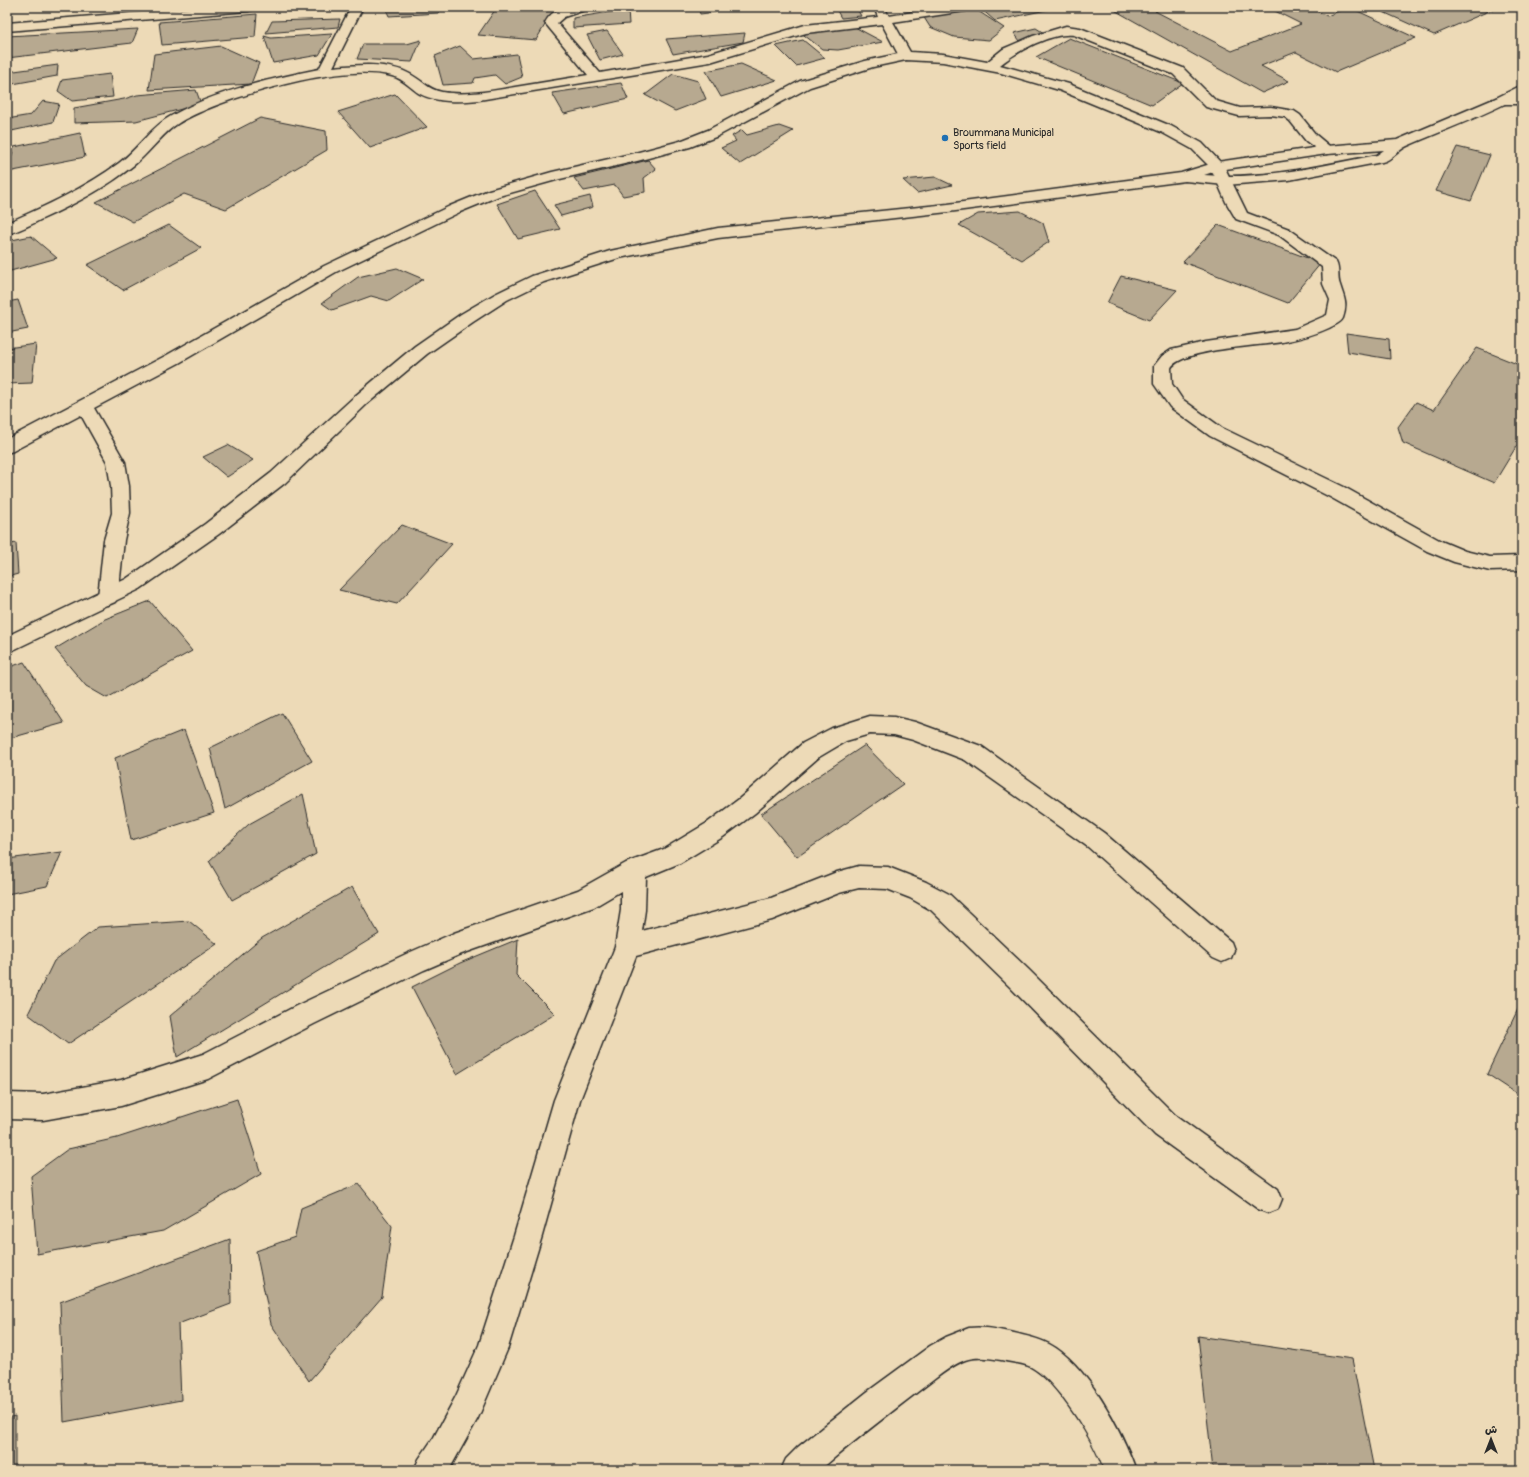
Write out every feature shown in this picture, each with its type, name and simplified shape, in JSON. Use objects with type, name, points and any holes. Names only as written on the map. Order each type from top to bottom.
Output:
[{"type":"street","points":[[7,28],[248,7]]},
{"type":"street","points":[[324,72],[357,7]]},
{"type":"street","points":[[581,7],[559,14],[552,18],[551,24],[597,77]]},
{"type":"street","points":[[878,7],[906,56]]},
{"type":"street","points":[[7,228],[48,211],[124,166],[149,144],[163,128],[175,120],[221,99],[242,92],[324,72],[368,70],[388,71],[403,75],[427,92],[445,96],[465,97],[496,94],[710,58],[805,29],[886,20],[964,7]]},
{"type":"street","points":[[989,67],[1008,52],[1030,42],[1066,30],[1076,31],[1178,71],[1211,104],[1239,112],[1271,112],[1289,114],[1295,118],[1311,138],[1327,150]]},
{"type":"street","points":[[7,447],[173,360],[330,269],[455,209],[494,193],[557,175],[637,157],[685,144],[713,133],[805,84],[870,64],[906,56],[943,58],[989,67],[1064,88],[1166,129],[1197,146],[1217,166],[1241,216],[1284,232],[1330,265],[1331,284],[1338,300],[1334,318],[1319,327],[1296,334],[1176,354],[1165,363],[1162,368],[1163,384],[1176,403],[1216,432],[1337,492],[1434,546],[1461,557],[1490,564],[1522,563]]},
{"type":"street","points":[[1183,177],[1225,182],[1288,176],[1382,158],[1400,144],[1501,101],[1522,89]]},
{"type":"street","points":[[1501,101],[1522,100]]},
{"type":"street","points":[[7,645],[133,584],[206,533],[278,478],[361,400],[421,350],[466,318],[501,297],[538,279],[615,254],[718,233],[948,208],[1183,177],[1217,166],[1327,150],[1400,144]]},
{"type":"street","points":[[85,407],[104,438],[116,462],[120,486],[121,513],[114,540],[108,597]]},
{"type":"street","points":[[7,1106],[43,1107],[121,1093],[208,1066],[305,1015],[454,944],[585,899],[634,871],[672,856],[715,830],[747,806],[811,750],[840,734],[870,725],[894,726],[915,731],[973,753],[1096,840],[1222,950]]},
{"type":"street","points":[[430,1470],[445,1448],[467,1407],[493,1348],[526,1243],[567,1100],[627,947],[633,910],[634,871]]},
{"type":"street","points":[[627,947],[772,909],[844,881],[859,878],[888,878],[918,890],[940,902],[1019,978],[1165,1125],[1268,1199]]},
{"type":"street","points":[[797,1470],[868,1410],[934,1361],[963,1345],[973,1343],[1001,1345],[1038,1355],[1064,1376],[1091,1412],[1108,1442],[1120,1470]]},
{"type":"building","points":[[385,7],[440,7],[439,13],[389,16]]},
{"type":"building","points":[[497,7],[555,8],[536,40],[478,35]]},
{"type":"building","points":[[698,7],[714,7],[716,12],[700,14]]},
{"type":"building","points":[[835,7],[856,7],[861,16],[841,18]]},
{"type":"building","points":[[972,7],[1004,28],[989,40],[954,37],[930,27],[923,16]]},
{"type":"building","points":[[979,7],[1060,7],[995,21]]},
{"type":"building","points":[[1109,7],[1167,7],[1155,11],[1232,51],[1301,24],[1267,7],[1309,7],[1327,16],[1349,7],[1416,38],[1336,72],[1296,52],[1261,66],[1289,81],[1262,93]]},
{"type":"building","points":[[1372,7],[1418,7],[1427,11],[1436,7],[1498,7],[1434,35]]},
{"type":"building","points":[[628,9],[629,24],[573,28],[573,18]]},
{"type":"building","points":[[257,14],[255,37],[162,45],[159,22]]},
{"type":"building","points":[[340,19],[338,27],[266,33],[272,21]]},
{"type":"building","points":[[851,25],[883,42],[838,50],[822,49],[800,32]]},
{"type":"building","points":[[1036,28],[1044,33],[1020,41],[1014,33]]},
{"type":"building","points":[[138,29],[132,43],[7,58],[7,36]]},
{"type":"building","points":[[607,31],[623,54],[600,60],[587,35]]},
{"type":"building","points":[[745,33],[743,42],[673,54],[666,39]]},
{"type":"building","points":[[332,34],[319,55],[273,63],[264,36],[271,38]]},
{"type":"building","points":[[1069,38],[1183,83],[1152,105],[1036,57]]},
{"type":"building","points":[[421,40],[412,62],[357,59],[363,44],[407,44]]},
{"type":"building","points":[[803,40],[825,58],[796,66],[776,46]]},
{"type":"building","points":[[221,46],[259,63],[251,84],[149,90],[154,54]]},
{"type":"building","points":[[460,46],[474,59],[517,54],[522,77],[505,84],[495,75],[475,78],[473,83],[443,85],[435,56]]},
{"type":"building","points":[[741,64],[777,80],[721,97],[706,71]]},
{"type":"building","points":[[58,65],[57,76],[7,85],[7,72]]},
{"type":"building","points":[[110,74],[113,97],[72,101],[58,91],[62,80]]},
{"type":"building","points":[[673,74],[698,81],[706,99],[675,111],[645,95]]},
{"type":"building","points":[[621,83],[628,99],[564,114],[552,93]]},
{"type":"building","points":[[196,90],[201,104],[136,121],[74,123],[74,108],[124,99],[137,95]]},
{"type":"building","points":[[395,94],[427,127],[370,148],[338,112]]},
{"type":"building","points":[[43,101],[59,104],[53,122],[7,132],[7,119],[31,115]]},
{"type":"building","points":[[260,118],[326,131],[327,150],[226,209],[184,194],[133,222],[96,202]]},
{"type":"building","points":[[779,126],[793,131],[740,164],[721,148],[736,141],[732,136],[742,130],[747,135]]},
{"type":"building","points":[[80,133],[85,157],[8,172],[14,147]]},
{"type":"building","points":[[1457,147],[1490,155],[1471,201],[1436,191]]},
{"type":"building","points":[[648,160],[656,169],[644,178],[645,192],[623,196],[615,185],[584,191],[574,178]]},
{"type":"building","points":[[935,177],[952,185],[917,193],[903,180]]},
{"type":"building","points":[[535,191],[560,229],[518,239],[497,204]]},
{"type":"building","points":[[590,196],[593,207],[561,216],[554,205]]},
{"type":"building","points":[[1020,211],[1043,223],[1049,242],[1022,260],[959,225],[978,214]]},
{"type":"building","points":[[169,225],[201,248],[123,290],[87,265]]},
{"type":"building","points":[[1218,225],[1321,263],[1288,303],[1183,262]]},
{"type":"building","points":[[31,236],[57,258],[7,272],[7,241]]},
{"type":"building","points":[[397,268],[423,279],[389,301],[371,296],[332,310],[322,303],[358,277]]},
{"type":"building","points":[[1121,276],[1177,290],[1149,320],[1107,303]]},
{"type":"building","points":[[18,300],[28,329],[7,333],[7,302]]},
{"type":"building","points":[[1346,333],[1389,339],[1390,359],[1348,352]]},
{"type":"building","points":[[36,344],[32,383],[7,384],[7,348]]},
{"type":"building","points":[[1477,348],[1522,366],[1522,437],[1494,483],[1403,443],[1398,427],[1416,402],[1434,410]]},
{"type":"building","points":[[228,445],[253,460],[227,477],[203,457]]},
{"type":"building","points":[[402,525],[452,544],[397,604],[339,590]]},
{"type":"building","points":[[16,543],[18,574],[7,577],[7,545]]},
{"type":"building","points":[[150,601],[192,651],[107,698],[86,686],[55,649],[105,619]]},
{"type":"building","points":[[24,662],[64,723],[7,739],[7,668]]},
{"type":"building","points":[[282,713],[312,761],[225,809],[210,748]]},
{"type":"building","points":[[184,730],[214,813],[131,840],[115,758]]},
{"type":"building","points":[[865,745],[903,784],[797,857],[761,814]]},
{"type":"building","points":[[303,794],[316,854],[232,900],[209,861],[249,824]]},
{"type":"building","points":[[62,852],[47,886],[7,894],[7,859]]},
{"type":"building","points":[[352,887],[379,934],[177,1057],[170,1016],[262,938]]},
{"type":"building","points":[[189,921],[217,944],[68,1044],[28,1014],[54,961],[98,927]]},
{"type":"building","points":[[518,939],[516,975],[555,1014],[457,1074],[412,987],[460,963]]},
{"type":"building","points":[[1518,1009],[1522,1011],[1522,1097],[1487,1074]]},
{"type":"building","points":[[237,1099],[261,1174],[163,1231],[37,1254],[31,1176],[68,1149],[117,1138]]},
{"type":"building","points":[[359,1184],[392,1226],[382,1297],[309,1381],[271,1324],[256,1251],[295,1237],[301,1208]]},
{"type":"building","points":[[230,1239],[231,1304],[178,1324],[181,1400],[64,1422],[60,1302]]},
{"type":"building","points":[[1198,1336],[1352,1359],[1374,1470],[1213,1470]]},
{"type":"building","points":[[15,1416],[15,1470],[7,1470],[7,1418]]},
{"type":"place","name":"Broummana Municipal Sports field","points":[[945,138]]}]
